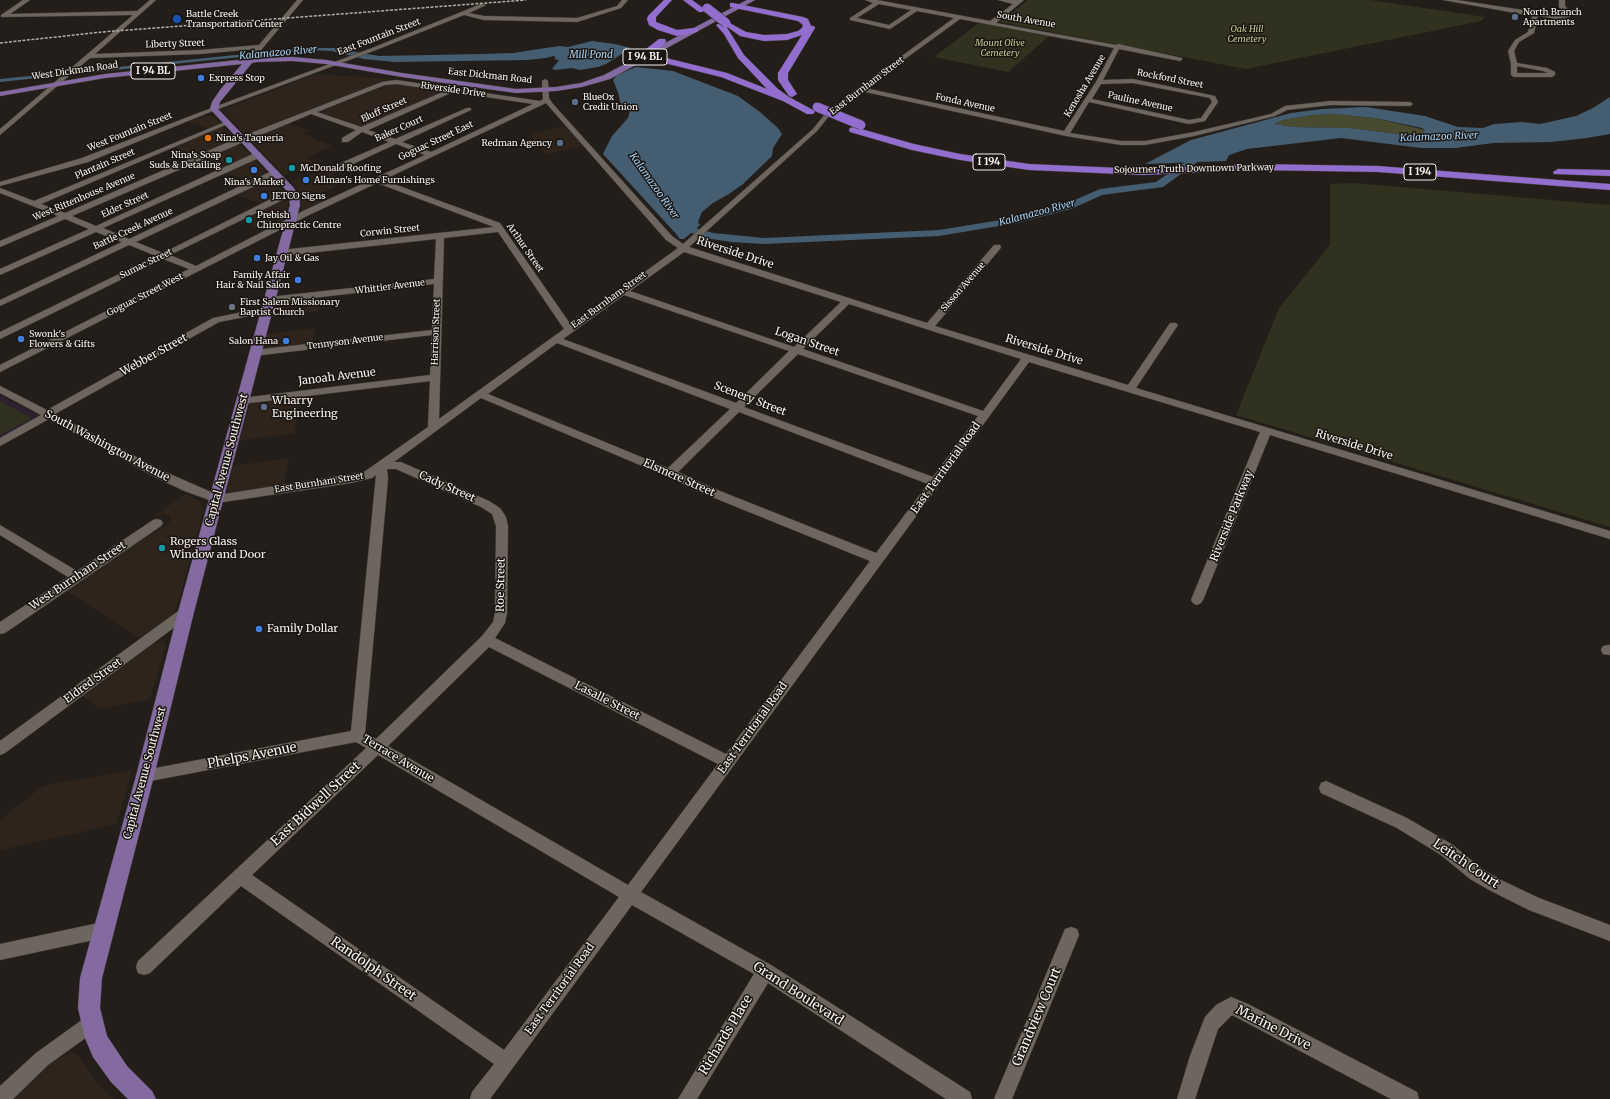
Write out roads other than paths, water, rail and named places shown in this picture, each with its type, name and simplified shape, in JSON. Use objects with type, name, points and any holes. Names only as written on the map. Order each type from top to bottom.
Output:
[{"type":"highway","points":[[668,0],[651,19],[655,26],[677,33],[694,30]]},
{"type":"highway","name":"Sojourner Truth Downtown Parkway","points":[[687,0],[705,9]]},
{"type":"highway","name":"Sojourner Truth Downtown Parkway","points":[[696,0],[726,25],[737,43],[741,56],[775,91],[813,110],[857,128],[912,147],[996,163],[1037,168],[1170,171],[1278,161],[1383,163],[1610,182]]},
{"type":"highway","points":[[726,25],[748,36],[768,38],[794,36],[806,29],[807,25],[805,21],[800,19],[739,4]]},
{"type":"highway","points":[[739,4],[792,14],[808,20],[811,23],[812,28],[795,52],[783,73],[783,80],[789,97]]},
{"type":"highway","name":"Sojourner Truth Downtown Parkway","points":[[726,25],[727,33],[789,97]]},
{"type":"highway","points":[[662,41],[645,54],[647,56],[724,75],[789,97]]},
{"type":"highway","name":"Sojourner Truth Downtown Parkway","points":[[1231,165],[1255,167],[1378,169],[1610,187]]},
{"type":"highway","points":[[1414,166],[1566,173],[1610,173]]},
{"type":"highway","points":[[1255,167],[1372,175],[1610,198]]},
{"type":"main road","name":"East Dickman Road","points":[[586,75],[610,67],[677,33],[739,4],[752,0]]},
{"type":"main road","name":"East Dickman Road","points":[[254,54],[336,63],[402,76],[544,94],[596,81],[615,73],[739,4]]},
{"type":"main road","name":"West Dickman Road","points":[[0,94],[61,80],[105,76],[254,54]]},
{"type":"main road","points":[[254,54],[223,92],[216,102],[214,109],[292,192]]},
{"type":"main road","name":"East Dickman Road","points":[[375,70],[515,82],[544,94]]},
{"type":"main road","name":"East Dickman Road","points":[[544,94],[573,78]]},
{"type":"main road","name":"Capital Avenue Southwest","points":[[144,1099],[109,1062],[96,1038],[89,1008],[91,978],[146,776],[186,612],[290,221],[295,201],[292,192]]},
{"type":"street","points":[[27,0],[6,16],[138,13]]},
{"type":"street","points":[[0,133],[153,0]]},
{"type":"street","points":[[254,54],[300,0]]},
{"type":"street","points":[[464,13],[484,18],[577,20],[619,7],[625,0]]},
{"type":"street","name":"South Avenue","points":[[868,0],[889,2],[916,9],[1118,46],[1180,59]]},
{"type":"street","points":[[1000,0],[1019,2]]},
{"type":"street","points":[[1446,0],[1487,3],[1556,17],[1568,16],[1567,12],[1562,8],[1562,0]]},
{"type":"street","points":[[878,2],[852,19],[890,26],[916,9]]},
{"type":"street","points":[[992,23],[1019,2]]},
{"type":"street","name":"East Fountain Street","points":[[214,109],[364,53],[483,4]]},
{"type":"street","points":[[1514,64],[1545,69],[1553,73],[1552,75],[1514,75],[1514,64],[1511,54],[1512,49],[1517,41],[1531,33],[1535,15],[1533,13]]},
{"type":"street","name":"East Burnham Street","points":[[217,499],[357,478],[368,475],[686,245],[815,130],[827,115],[959,17]]},
{"type":"street","name":"Kenosha Avenue","points":[[1066,134],[1099,82],[1118,46]]},
{"type":"street","name":"Liberty Street","points":[[89,56],[199,52],[254,54]]},
{"type":"street","name":"Rockford Street","points":[[1099,82],[1132,81],[1213,97],[1215,102],[1204,120],[1189,122]]},
{"type":"street","name":"Riverside Drive","points":[[389,82],[454,90],[544,94],[663,232],[700,255],[1027,358],[1610,535]]},
{"type":"street","name":"West Rittenhouse Avenue","points":[[0,244],[243,140],[389,82]]},
{"type":"street","name":"Fonda Avenue","points":[[861,89],[1066,134],[1121,143],[1145,143],[1194,134],[1274,115],[1285,108],[1291,107],[1331,104],[1410,104]]},
{"type":"street","name":"Bluff Street","points":[[345,140],[361,130],[454,90]]},
{"type":"street","name":"Goguac Street East","points":[[290,221],[430,154],[544,94]]},
{"type":"street","name":"Pauline Avenue","points":[[1088,100],[1189,122]]},
{"type":"street","name":"West Fountain Street","points":[[0,184],[52,171],[96,156],[214,109]]},
{"type":"street","name":"Baker Court","points":[[337,168],[469,109]]},
{"type":"street","points":[[311,112],[430,154]]},
{"type":"street","name":"Plantain Street","points":[[34,204],[227,123]]},
{"type":"street","name":"Elder Street","points":[[0,272],[258,156]]},
{"type":"street","name":"Battle Creek Avenue","points":[[0,303],[275,173]]},
{"type":"street","name":"Arthur Street","points":[[377,180],[492,222],[500,229],[569,329]]},
{"type":"street","name":"Sumac Street","points":[[0,336],[292,192]]},
{"type":"street","points":[[2,193],[34,204],[196,269]]},
{"type":"street","name":"Goguac Street West","points":[[0,369],[290,221]]},
{"type":"street","name":"Corwin Street","points":[[281,253],[500,229]]},
{"type":"street","name":"Harrison Street","points":[[433,428],[440,236]]},
{"type":"street","name":"Sisson Avenue","points":[[929,327],[997,247]]},
{"type":"street","name":"Whittier Avenue","points":[[268,305],[438,281]]},
{"type":"street","name":"Logan Street","points":[[622,291],[985,415]]},
{"type":"street","points":[[670,473],[847,301]]},
{"type":"street","name":"Webber Street","points":[[0,443],[216,320],[268,305]]},
{"type":"street","points":[[1130,389],[1173,325]]},
{"type":"street","name":"Tennyson Avenue","points":[[254,354],[436,332]]},
{"type":"street","name":"Scenery Street","points":[[555,339],[935,482]]},
{"type":"street","name":"East Territorial Road","points":[[479,1099],[1027,358]]},
{"type":"street","name":"Janoah Avenue","points":[[242,401],[435,377]]},
{"type":"street","name":"South Washington Avenue","points":[[0,389],[186,488],[217,499]]},
{"type":"street","name":"Elsmere Street","points":[[480,394],[670,473],[711,492],[878,559]]},
{"type":"street","name":"Riverside Parkway","points":[[1197,600],[1266,431]]},
{"type":"street","name":"Cady Street","points":[[381,466],[397,465],[485,504],[496,511],[500,517],[502,526]]},
{"type":"street","name":"Terrace Avenue","points":[[381,466],[382,480],[358,736],[630,895]]},
{"type":"street","name":"West Burnham Street","points":[[0,629],[157,524]]},
{"type":"street","name":"Roe Street","points":[[487,640],[499,623],[501,613],[502,526]]},
{"type":"street","points":[[0,529],[77,577]]},
{"type":"street","name":"Eldred Street","points":[[0,749],[186,612]]},
{"type":"street","name":"East Bidwell Street","points":[[144,967],[377,747],[487,640]]},
{"type":"street","name":"Lasalle Street","points":[[487,640],[728,762]]},
{"type":"street","name":"Phelps Avenue","points":[[146,776],[358,736]]},
{"type":"street","name":"Leitch Court","points":[[1326,788],[1402,823],[1447,850],[1476,874],[1497,886],[1535,904],[1610,933]]},
{"type":"street","name":"Randolph Street","points":[[240,876],[506,1062]]},
{"type":"street","name":"Grand Boulevard","points":[[630,895],[765,971],[963,1099]]},
{"type":"street","points":[[0,952],[103,930]]},
{"type":"street","name":"Grandview Court","points":[[1003,1099],[1071,935]]},
{"type":"street","name":"Richards Place","points":[[687,1099],[765,971]]},
{"type":"street","name":"Marine Drive","points":[[1186,1099],[1211,1023],[1222,1011],[1231,1006],[1242,1010],[1410,1099]]},
{"type":"street","points":[[0,1099],[42,1059],[92,1023]]},
{"type":"water","name":"Mill Pond","points":[[592,41],[631,48],[606,64],[580,70],[572,68],[552,69],[559,60],[554,59],[556,57],[553,56],[527,60],[395,62],[364,59],[332,51],[308,50],[0,82],[0,79],[304,48],[334,48],[379,56],[482,54],[513,53],[559,46],[568,47]]},
{"type":"water","points":[[636,67],[673,71],[738,96],[760,112],[778,128],[782,134],[773,148],[772,156],[743,184],[713,203],[702,212],[698,222],[700,225],[684,239],[680,239],[603,154],[612,136],[628,118],[630,110],[620,102],[613,80],[617,75]]},
{"type":"water","points":[[1610,97],[1610,134],[1551,142],[1493,143],[1456,148],[1421,148],[1341,138],[1247,149],[1229,155],[1226,161],[1145,164],[1191,140],[1291,113],[1322,109],[1366,107],[1425,116],[1458,127],[1483,128],[1494,124],[1522,122],[1540,124],[1576,116],[1593,108]],"holes":[[[1334,114],[1375,118],[1422,128],[1425,130],[1422,134],[1406,135],[1349,128],[1294,127],[1274,124],[1283,120],[1313,115]]]},
{"type":"waterway","name":"Kalamazoo River","points":[[676,219],[685,228],[712,236],[764,241],[939,233],[1013,221],[1067,207],[1100,192],[1159,185],[1208,150]]},
{"type":"railway","points":[[0,43],[102,32],[526,0]]},
{"type":"place","name":"North Branch Apartments","points":[[1515,17]]},
{"type":"place","name":"Battle Creek Transportation Center","points":[[177,19]]},
{"type":"place","name":"Express Stop","points":[[201,78]]},
{"type":"place","name":"BlueOx Credit Union","points":[[575,102]]},
{"type":"place","name":"Nina's Taqueria","points":[[208,138]]},
{"type":"place","name":"Redman Agency","points":[[560,143]]},
{"type":"place","name":"Nina's Soap Suds & Detailing","points":[[229,160]]},
{"type":"place","name":"McDonald Roofing","points":[[292,168]]},
{"type":"place","name":"Nina's Market","points":[[254,170]]},
{"type":"place","name":"Allman's Home Furnishings","points":[[306,180]]},
{"type":"place","name":"JETCO Signs","points":[[264,196]]},
{"type":"place","name":"Prebish Chiropractic Centre","points":[[249,220]]},
{"type":"place","name":"Jay Oil & Gas","points":[[257,258]]},
{"type":"place","name":"Family Affair Hair & Nail Salon","points":[[298,280]]},
{"type":"place","name":"First Salem Missionary Baptist Church","points":[[232,307]]},
{"type":"place","name":"Swonk's Flowers & Gifts","points":[[21,339]]},
{"type":"place","name":"Salon Hana","points":[[286,341]]},
{"type":"place","name":"Wharry Engineering","points":[[264,407]]},
{"type":"place","name":"Rogers Glass Window and Door","points":[[162,548]]},
{"type":"place","name":"Family Dollar","points":[[259,629]]},
{"type":"park label","name":"Oak Hill Cemetery","points":[[1247,34]]},
{"type":"park label","name":"Mount Olive Cemetery","points":[[1000,48]]}]
